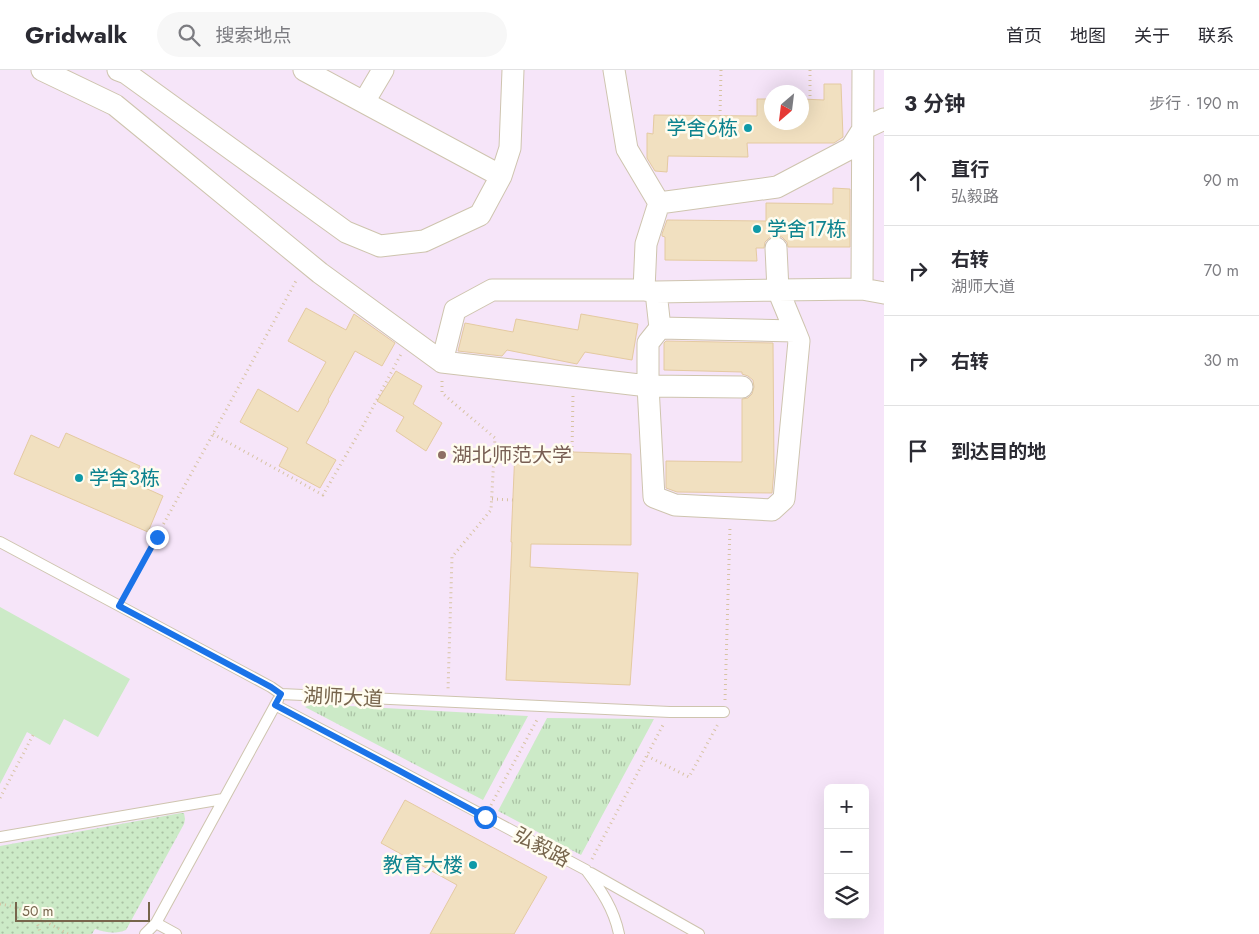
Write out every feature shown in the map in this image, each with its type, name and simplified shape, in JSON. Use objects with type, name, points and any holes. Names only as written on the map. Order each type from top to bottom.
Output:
[{"type":"street","points":[[42,70],[115,105],[306,261],[442,362],[648,386],[742,387]]},
{"type":"street","points":[[118,70],[126,73],[346,232],[380,246],[424,240],[480,215],[501,176],[510,148],[514,70]]},
{"type":"street","points":[[304,70],[501,176]]},
{"type":"street","points":[[364,102],[383,70]]},
{"type":"street","points":[[614,70],[627,149],[659,203],[646,244],[650,291],[660,328]]},
{"type":"street","points":[[862,289],[863,70]]},
{"type":"street","points":[[659,203],[777,187],[850,148],[863,129],[884,119]]},
{"type":"street","points":[[660,328],[648,343],[648,386],[654,497],[675,505],[772,510],[784,499],[799,341],[778,290],[776,248]]},
{"type":"street","points":[[442,362],[455,310],[492,290],[862,289],[884,293]]},
{"type":"street","points":[[660,328],[795,331]]},
{"type":"lane","name":"湖师大道","points":[[0,542],[281,694],[670,712],[724,712]]},
{"type":"lane","points":[[145,934],[156,923],[281,694]]},
{"type":"lane","name":"弘毅路","points":[[275,705],[586,870],[602,892],[616,921],[619,934]]},
{"type":"lane","points":[[0,837],[223,800]]},
{"type":"lane","points":[[586,870],[699,934]]},
{"type":"lane","points":[[156,923],[176,934]]},
{"type":"path","points":[[720,116],[721,70]]},
{"type":"path","points":[[810,70],[810,100]]},
{"type":"path","points":[[119,606],[306,261]]},
{"type":"path","points":[[213,434],[323,495],[364,424],[409,338]]},
{"type":"path","points":[[442,393],[495,438],[491,510],[452,557],[448,702]]},
{"type":"path","points":[[572,452],[573,411]]},
{"type":"path","points":[[492,500],[513,500]]},
{"type":"path","points":[[647,756],[689,777],[724,712],[730,546]]},
{"type":"path","points":[[485,817],[544,706]]},
{"type":"path","points":[[586,870],[670,712]]},
{"type":"path","points":[[0,798],[33,735]]},
{"type":"path","points":[[0,904],[16,907],[68,934]]},
{"type":"path","points":[[31,914],[40,929],[40,934]]},
{"type":"shaded area","name":"湖北师范大学","points":[[0,70],[884,70],[884,934],[0,934]]},
{"type":"green space","points":[[0,607],[130,679],[98,737],[64,719],[50,745],[27,732],[0,784]]},
{"type":"green space","points":[[313,704],[528,716],[483,800],[305,707]]},
{"type":"green space","points":[[547,718],[654,719],[581,855],[498,811]]},
{"type":"green space","points":[[184,813],[184,824],[126,930],[111,932],[95,929],[92,934],[0,934],[0,846]]},
{"type":"building","name":"学舍6栋","points":[[824,84],[841,84],[843,137],[834,143],[747,143],[748,157],[668,156],[667,172],[655,171],[647,158],[647,133],[653,134],[654,115],[757,116],[757,99],[764,99],[764,130],[809,130],[809,99],[824,100]]},
{"type":"building","name":"学舍17栋","points":[[833,188],[850,189],[850,247],[788,247],[787,242],[782,237],[775,236],[765,242],[764,248],[756,248],[757,261],[665,260],[665,237],[662,234],[667,220],[766,221],[766,203],[833,204]]},
{"type":"building","points":[[306,308],[346,330],[354,314],[395,343],[382,366],[355,351],[328,400],[306,443],[336,460],[320,488],[279,466],[288,448],[240,422],[258,389],[298,412],[326,362],[288,341]]},
{"type":"building","points":[[581,314],[638,324],[632,360],[585,352],[577,364],[507,350],[502,356],[458,351],[465,323],[513,332],[516,319],[578,330]]},
{"type":"building","points":[[666,341],[773,343],[774,470],[772,493],[677,492],[666,488],[666,461],[742,462],[742,399],[748,398],[752,394],[754,387],[753,380],[742,374],[742,372],[664,370],[664,343]]},
{"type":"building","points":[[396,371],[422,386],[413,404],[442,423],[426,451],[396,431],[404,417],[377,401]]},
{"type":"building","name":"学舍3栋","points":[[66,433],[140,466],[132,482],[163,496],[148,532],[14,474],[31,435],[59,448]]},
{"type":"building","points":[[515,450],[631,454],[631,545],[531,544],[530,567],[638,573],[630,685],[506,680]]},
{"type":"building","name":"教育大楼","points":[[405,800],[547,877],[514,934],[430,934],[457,885],[381,843]]},
{"type":"place","name":"学舍6栋","points":[[748,128]]},
{"type":"place","name":"学舍17栋","points":[[757,229]]},
{"type":"place","name":"湖北师范大学","points":[[442,455]]},
{"type":"place","name":"学舍3栋","points":[[79,478]]},
{"type":"place","name":"教育大楼","points":[[473,865]]},
{"type":"route","points":[[157,537],[119,606],[271,687],[281,694],[275,705],[485,817]]}]
